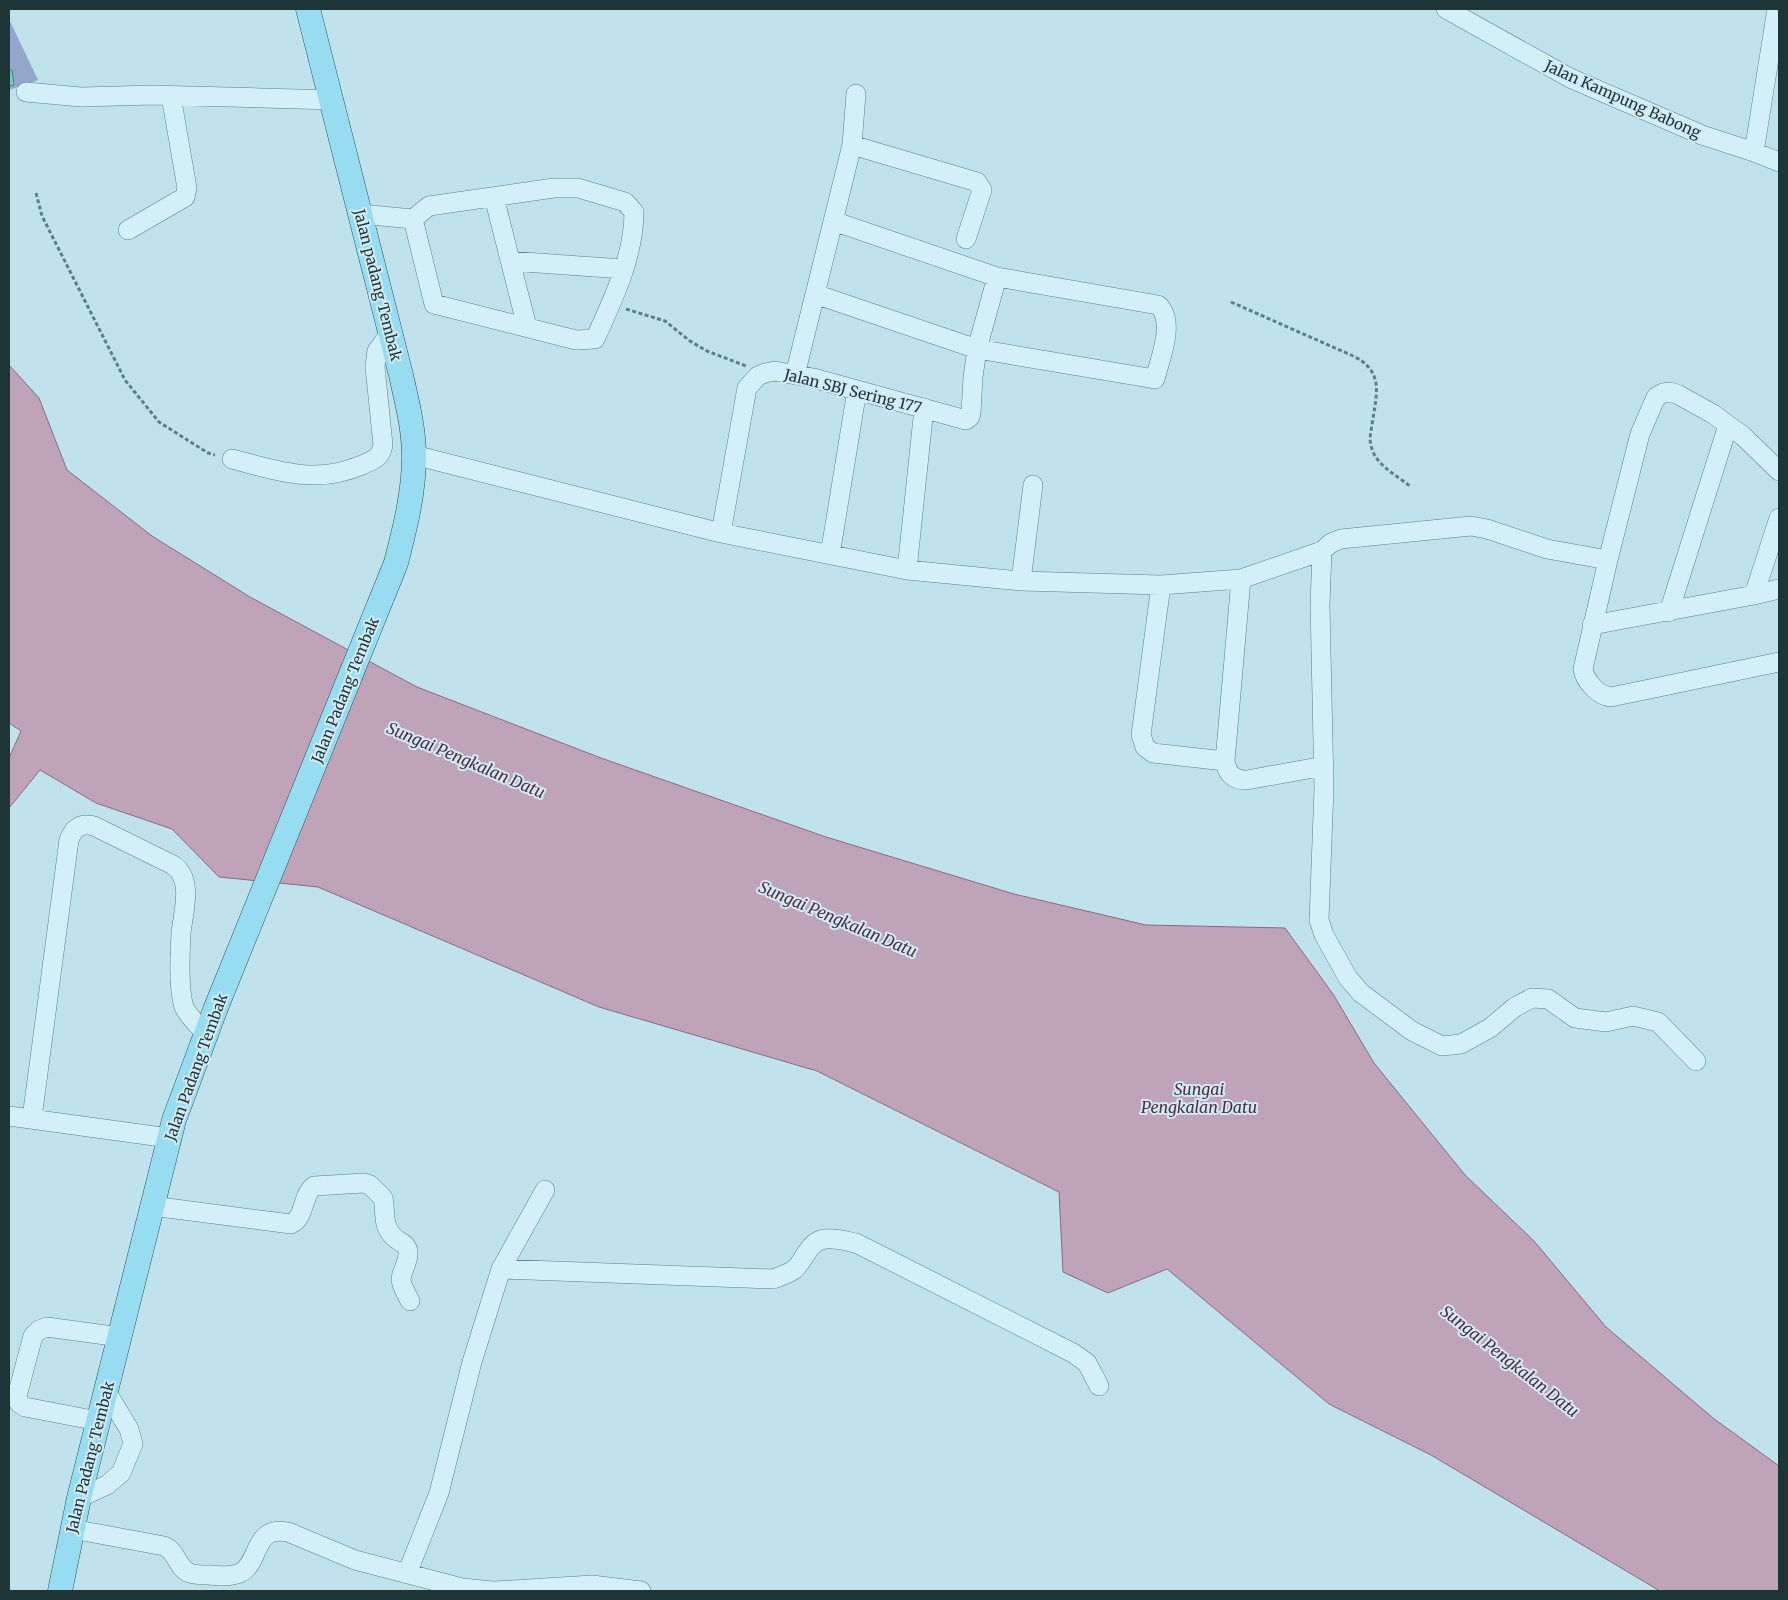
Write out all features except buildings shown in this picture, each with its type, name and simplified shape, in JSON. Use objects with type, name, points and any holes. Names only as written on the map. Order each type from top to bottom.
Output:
[{"type":"main road","name":"Jalan padang Tembak","points":[[308,9],[391,332],[411,425],[414,455],[408,515],[396,563]]},
{"type":"main road","name":"Jalan Padang Tembak","points":[[60,1591],[79,1498],[174,1120],[214,1010],[396,563]]},
{"type":"street","name":"Jalan Kampung Babong","points":[[1446,9],[1570,78],[1702,135],[1779,162]]},
{"type":"street","points":[[1754,152],[1778,9]]},
{"type":"street","points":[[26,92],[81,97],[154,94],[332,100]]},
{"type":"street","points":[[795,375],[852,144],[856,94]]},
{"type":"street","points":[[128,230],[185,197],[187,188],[171,96]]},
{"type":"street","points":[[852,144],[977,182],[982,190],[966,239]]},
{"type":"street","points":[[360,214],[413,219],[430,206],[554,188],[578,188],[625,202],[634,212],[634,229],[611,304],[596,339],[576,340],[434,304],[413,219]]},
{"type":"street","points":[[494,197],[527,327]]},
{"type":"street","points":[[815,294],[977,349],[1155,379],[1167,321],[1162,309],[1158,305],[997,277],[833,222]]},
{"type":"street","points":[[510,261],[623,268]]},
{"type":"street","points":[[977,349],[997,277]]},
{"type":"street","points":[[232,459],[289,474],[321,475],[345,472],[377,458],[382,452],[383,445],[375,367],[377,351],[391,332]]},
{"type":"street","name":"Jalan SBJ Sering 177","points":[[721,532],[747,388],[758,376],[775,371],[813,378],[966,420],[970,417],[971,413],[977,349]]},
{"type":"street","points":[[830,555],[856,390]]},
{"type":"street","points":[[1779,471],[1744,436],[1712,414],[1677,394],[1670,392],[1656,397],[1640,434],[1592,625],[1584,673],[1588,681],[1598,692],[1606,697],[1615,697],[1779,662]]},
{"type":"street","points":[[907,570],[924,408]]},
{"type":"street","points":[[1669,612],[1728,425]]},
{"type":"street","points":[[414,455],[721,532],[830,555],[907,570],[1020,581],[1161,585],[1241,579],[1322,551],[1331,543],[1341,540],[1471,526],[1487,529],[1547,549],[1608,560]]},
{"type":"street","points":[[1020,581],[1033,485]]},
{"type":"street","points":[[1754,595],[1779,518]]},
{"type":"street","points":[[1322,551],[1320,605],[1324,788],[1319,920],[1324,935],[1348,978],[1361,992],[1412,1031],[1442,1046],[1461,1044],[1490,1028],[1515,1007],[1532,998],[1548,999],[1575,1018],[1606,1022],[1633,1016],[1658,1022],[1696,1061]]},
{"type":"street","points":[[1241,579],[1225,761],[1226,769],[1231,776],[1238,780],[1247,780],[1324,766]]},
{"type":"street","points":[[1161,585],[1141,735],[1145,747],[1153,753],[1225,761]]},
{"type":"street","points":[[1592,625],[1669,612],[1779,589]]},
{"type":"street","points":[[32,1118],[68,840],[78,826],[86,824],[94,826],[164,860],[180,871],[186,899],[181,932],[181,993],[185,1009],[206,1034]]},
{"type":"street","points":[[9,1116],[169,1138]]},
{"type":"street","points":[[152,1206],[291,1224],[298,1219],[307,1194],[314,1186],[364,1183],[370,1185],[383,1198],[385,1222],[388,1230],[394,1238],[406,1247],[408,1256],[401,1279],[410,1301]]},
{"type":"street","points":[[407,1574],[439,1493],[472,1362],[501,1269],[545,1190]]},
{"type":"street","points":[[501,1269],[773,1279],[794,1269],[811,1246],[817,1242],[823,1239],[840,1239],[856,1243],[1073,1353],[1087,1363],[1099,1386]]},
{"type":"street","points":[[98,1422],[26,1407],[19,1403],[16,1396],[33,1336],[40,1330],[47,1327],[120,1337]]},
{"type":"street","points":[[79,1498],[107,1485],[121,1473],[132,1444],[129,1429],[106,1391]]},
{"type":"street","points":[[72,1529],[164,1546],[170,1549],[184,1570],[190,1574],[221,1577],[240,1573],[245,1569],[265,1536],[279,1530],[355,1560],[462,1588],[494,1591],[592,1585],[641,1591]]},
{"type":"path","points":[[36,193],[42,216],[125,380],[159,422],[208,453],[232,459]]},
{"type":"path","points":[[1231,302],[1351,355],[1369,365],[1377,387],[1371,445],[1374,455],[1381,464],[1410,486]]},
{"type":"path","points":[[611,304],[665,321],[690,341],[707,351],[765,373]]},
{"type":"shaded area","points":[[9,19],[38,80],[9,90]]},
{"type":"water","name":"Sungai Pengkalan Datu","points":[[9,365],[39,398],[67,470],[152,536],[250,597],[417,687],[601,758],[826,837],[1014,894],[1146,925],[1285,928],[1333,994],[1374,1063],[1465,1175],[1534,1241],[1606,1327],[1713,1418],[1779,1466],[1779,1591],[1660,1591],[1431,1455],[1329,1404],[1167,1269],[1108,1293],[1063,1272],[1059,1192],[817,1071],[599,1007],[318,887],[219,877],[172,829],[96,803],[40,770],[9,808],[9,758],[21,731],[9,723]]}]
